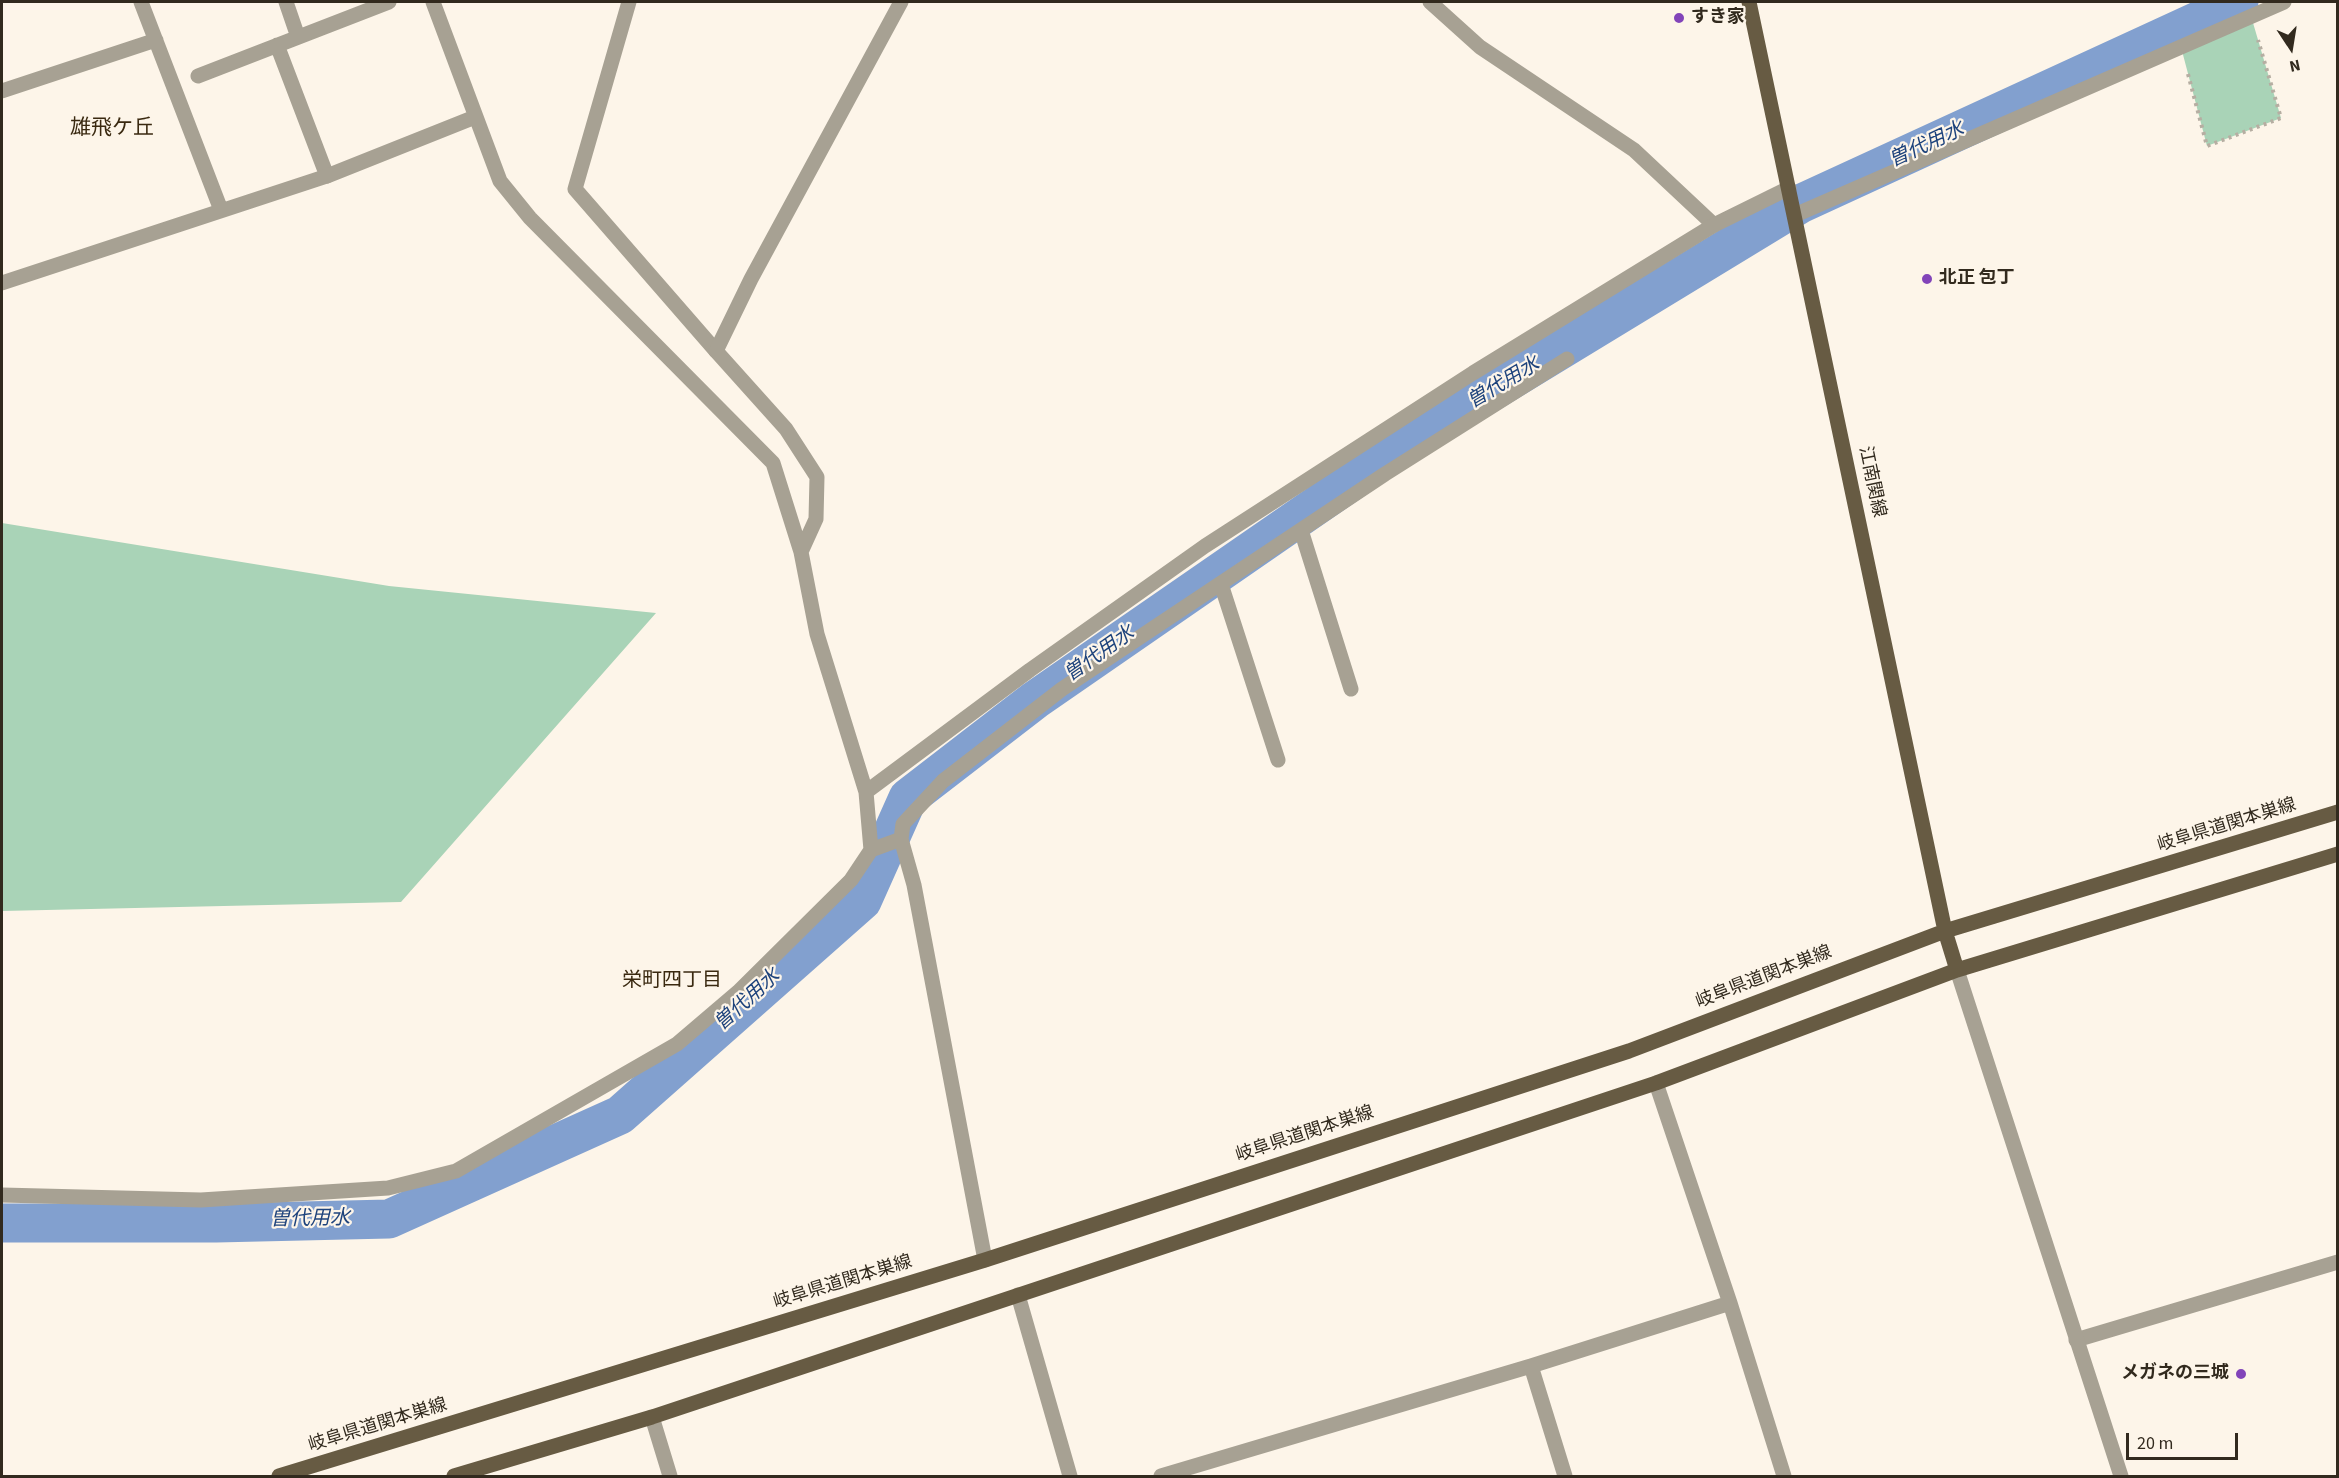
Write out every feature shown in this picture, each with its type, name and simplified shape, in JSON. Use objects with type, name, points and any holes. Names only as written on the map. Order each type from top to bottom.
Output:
[{"type":"main road","name":"江南関線","points":[[1749,2],[1945,931],[1957,970]]},
{"type":"main road","name":"岐阜県道関本巣線","points":[[279,1476],[985,1260],[1629,1050],[1945,931],[2337,813]]},
{"type":"main road","points":[[454,1476],[652,1417],[1656,1083],[1957,970],[2337,854]]},
{"type":"street","points":[[141,2],[221,210]]},
{"type":"street","points":[[286,2],[298,37]]},
{"type":"street","points":[[198,76],[389,2]]},
{"type":"street","points":[[433,2],[500,181],[530,218],[773,463],[801,552],[817,634],[866,792],[871,850]]},
{"type":"street","points":[[629,2],[576,189],[786,429],[818,477],[816,519],[801,552]]},
{"type":"street","points":[[716,351],[751,279],[901,2]]},
{"type":"street","points":[[1430,2],[1480,47],[1634,150],[1714,225]]},
{"type":"street","points":[[1795,215],[2284,2]]},
{"type":"street","points":[[2,91],[156,40]]},
{"type":"street","points":[[277,45],[327,176]]},
{"type":"street","points":[[2,283],[327,176],[475,117]]},
{"type":"street","points":[[866,792],[1030,670],[1205,546],[1473,373],[1714,225],[1789,188]]},
{"type":"street","points":[[985,1260],[914,885],[901,839],[903,824],[943,781],[1062,689],[1301,530],[1567,358]]},
{"type":"street","points":[[1301,530],[1351,689]]},
{"type":"street","points":[[1221,584],[1278,760]]},
{"type":"street","points":[[2,1195],[201,1200],[388,1188],[456,1171],[677,1044],[738,992],[851,880],[871,850],[901,839]]},
{"type":"street","points":[[1957,970],[2121,1476]]},
{"type":"street","points":[[1656,1083],[1730,1303],[1784,1476]]},
{"type":"street","points":[[2076,1340],[2337,1262]]},
{"type":"street","points":[[1018,1295],[1070,1476]]},
{"type":"street","points":[[1161,1476],[1532,1366],[1730,1303]]},
{"type":"street","points":[[1532,1366],[1565,1476]]},
{"type":"street","points":[[652,1417],[670,1476]]},
{"type":"path","points":[[2181,47],[2207,146],[2281,118],[2251,16]]},
{"type":"green space","points":[[2251,16],[2281,118],[2207,146],[2181,47]]},
{"type":"green space","points":[[2,523],[389,586],[656,613],[401,902],[2,911]]},
{"type":"waterway","name":"曽代用水","points":[[2,1223],[216,1223],[389,1219],[620,1115],[862,901],[908,798],[1035,700],[1404,445],[1800,204],[2239,2]]},
{"type":"place","name":"すき家","points":[[1679,18]]},
{"type":"place","name":"北正 包丁","points":[[1927,279]]},
{"type":"place","name":"メガネの三城","points":[[2241,1374]]},
{"type":"district","name":"雄飛ケ丘","points":[[112,129]]},
{"type":"district","name":"栄町四丁目","points":[[672,982]]}]
